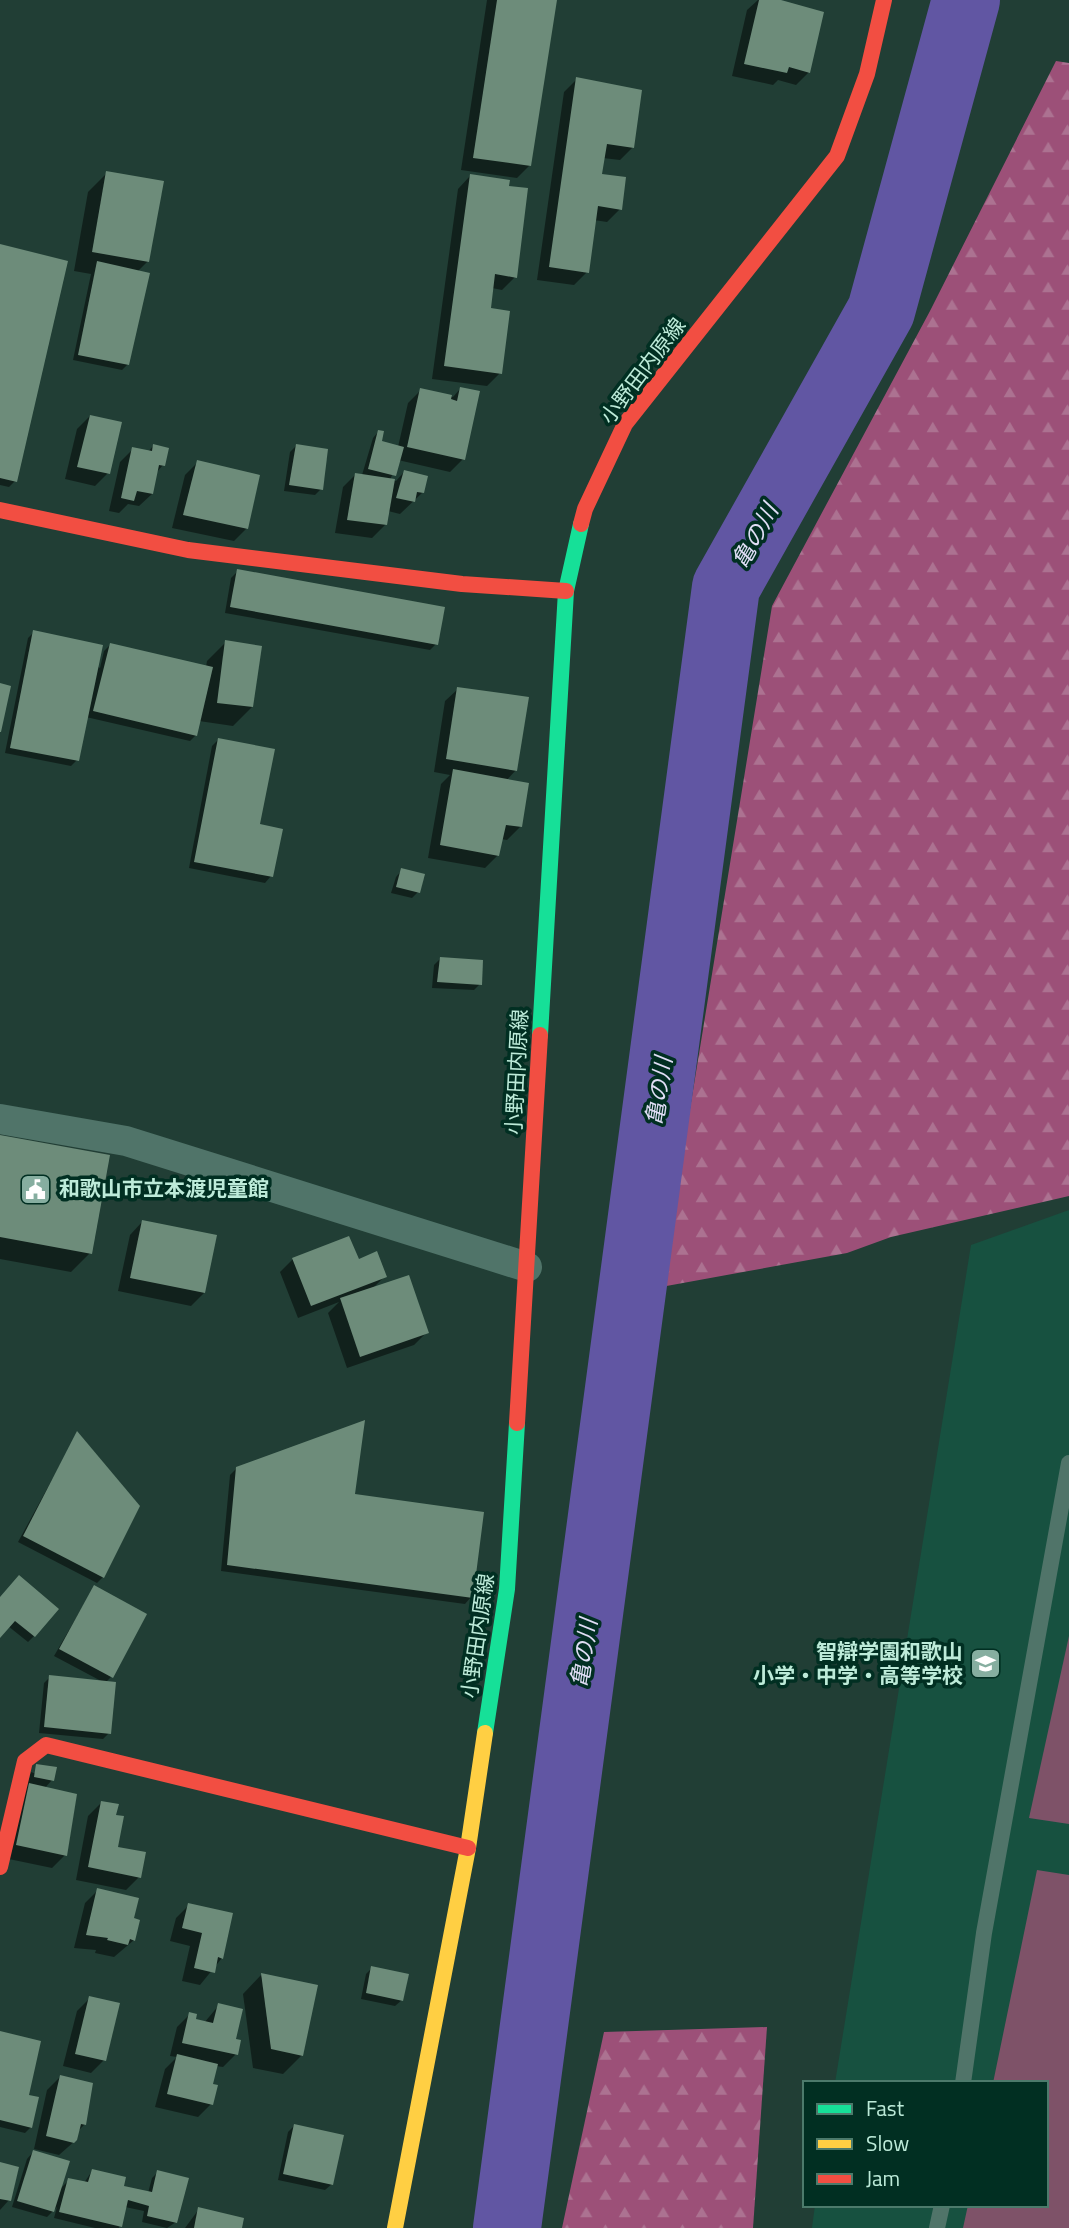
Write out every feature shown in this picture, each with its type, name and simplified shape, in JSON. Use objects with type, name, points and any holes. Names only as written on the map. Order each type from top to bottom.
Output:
[{"type":"main road","name":"小野田内原線","points":[[395,2228],[468,1848],[507,1589],[566,591],[585,509],[625,424],[837,156],[867,74],[884,0]]},
{"type":"main road","points":[[0,510],[188,550],[462,584],[566,591]]},
{"type":"main road","points":[[0,1867],[5,1833],[25,1761],[46,1745],[468,1848]]},
{"type":"street","points":[[0,1119],[126,1141],[527,1267]]},
{"type":"lane","points":[[963,2081],[987,1920],[1069,1463]]},
{"type":"lane","points":[[937,2228],[942,2207]]},
{"type":"shaded area","name":"智辯学園和歌山 小学・中学・高等学校","points":[[1069,1210],[1069,2228],[812,2228],[815,2207],[1048,2207],[1048,2081],[835,2081],[971,1245]]},
{"type":"shaded area","points":[[1069,1636],[1069,1824],[1029,1818]]},
{"type":"shaded area","points":[[1037,1870],[1069,1875],[1069,2228],[963,2228],[968,2207],[1048,2207],[1048,2081],[993,2081]]},
{"type":"green space","points":[[1056,61],[1069,63],[1069,1196],[891,1237],[847,1253],[661,1287],[772,606],[930,311]]},
{"type":"green space","points":[[767,2027],[753,2228],[562,2228],[604,2032]]},
{"type":"building","points":[[497,0],[557,0],[531,166],[473,158]]},
{"type":"building","points":[[759,0],[781,0],[824,12],[810,73],[789,67],[787,73],[744,64]]},
{"type":"building","points":[[576,77],[642,90],[634,148],[607,144],[602,174],[626,177],[622,210],[598,206],[589,273],[549,267]]},
{"type":"building","points":[[106,171],[164,181],[149,262],[92,252]]},
{"type":"building","points":[[470,174],[510,180],[509,186],[528,188],[517,278],[495,274],[491,308],[510,311],[502,374],[444,366]]},
{"type":"building","points":[[0,244],[68,261],[17,482],[0,478]]},
{"type":"building","points":[[97,261],[150,273],[129,365],[78,355]]},
{"type":"building","points":[[460,387],[480,391],[465,460],[407,447],[420,388],[452,395],[451,399],[457,401]]},
{"type":"building","points":[[90,415],[122,422],[110,474],[77,467]]},
{"type":"building","points":[[378,430],[384,431],[382,441],[404,447],[396,476],[368,469]]},
{"type":"building","points":[[153,444],[169,448],[165,466],[159,465],[153,494],[137,491],[134,501],[121,498],[132,447],[152,451]]},
{"type":"building","points":[[296,444],[328,449],[323,490],[289,485]]},
{"type":"building","points":[[197,460],[260,475],[248,529],[183,515]]},
{"type":"building","points":[[404,470],[428,476],[424,493],[417,492],[415,502],[396,498]]},
{"type":"building","points":[[355,473],[395,479],[387,525],[347,520]]},
{"type":"building","points":[[237,569],[445,607],[438,645],[230,607]]},
{"type":"building","points":[[33,630],[103,645],[79,761],[10,748]]},
{"type":"building","points":[[225,640],[262,646],[253,707],[217,703]]},
{"type":"building","points":[[110,643],[213,667],[197,736],[93,711]]},
{"type":"building","points":[[0,683],[11,686],[1,732],[0,732]]},
{"type":"building","points":[[457,687],[529,697],[517,771],[446,759]]},
{"type":"building","points":[[218,738],[275,749],[260,824],[283,829],[273,877],[194,862]]},
{"type":"building","points":[[453,769],[529,783],[522,827],[506,825],[499,856],[440,845]]},
{"type":"building","points":[[401,868],[425,874],[420,893],[396,887]]},
{"type":"building","points":[[440,957],[483,960],[482,985],[437,982]]},
{"type":"building","points":[[0,1135],[110,1155],[92,1254],[0,1237]]},
{"type":"building","points":[[142,1220],[217,1235],[205,1293],[130,1278]]},
{"type":"building","points":[[349,1236],[359,1259],[377,1251],[387,1277],[311,1306],[292,1258]]},
{"type":"building","points":[[409,1275],[429,1333],[360,1357],[340,1298]]},
{"type":"building","points":[[365,1420],[355,1494],[484,1512],[473,1598],[227,1565],[236,1467]]},
{"type":"building","points":[[77,1431],[140,1506],[104,1578],[23,1536]]},
{"type":"building","points":[[19,1575],[59,1609],[35,1637],[15,1621],[0,1638],[0,1597]]},
{"type":"building","points":[[94,1585],[147,1614],[113,1678],[59,1649]]},
{"type":"building","points":[[49,1675],[116,1682],[111,1734],[44,1727]]},
{"type":"building","points":[[36,1764],[57,1767],[54,1781],[34,1777]]},
{"type":"building","points":[[29,1783],[77,1794],[67,1856],[16,1845]]},
{"type":"building","points":[[101,1801],[119,1804],[116,1815],[124,1816],[118,1847],[146,1852],[141,1878],[88,1867]]},
{"type":"building","points":[[97,1888],[139,1898],[134,1918],[140,1920],[135,1941],[130,1939],[128,1945],[107,1940],[108,1938],[86,1935]]},
{"type":"building","points":[[188,1903],[233,1913],[223,1959],[218,1957],[215,1973],[194,1968],[202,1933],[182,1928]]},
{"type":"building","points":[[371,1966],[409,1974],[403,2001],[366,1993]]},
{"type":"building","points":[[261,1973],[318,1985],[303,2056],[271,2049]]},
{"type":"building","points":[[89,1996],[120,2003],[106,2061],[75,2054]]},
{"type":"building","points":[[218,2003],[243,2009],[236,2039],[241,2040],[238,2055],[182,2043],[189,2012],[197,2014],[196,2019],[213,2023]]},
{"type":"building","points":[[0,2031],[41,2041],[29,2095],[39,2097],[32,2128],[0,2120]]},
{"type":"building","points":[[177,2054],[218,2064],[213,2084],[218,2085],[213,2105],[167,2094]]},
{"type":"building","points":[[60,2075],[93,2083],[86,2125],[81,2124],[74,2143],[46,2136]]},
{"type":"building","points":[[294,2124],[344,2135],[333,2185],[283,2174]]},
{"type":"building","points":[[33,2150],[70,2161],[54,2212],[17,2201]]},
{"type":"building","points":[[0,2162],[19,2167],[11,2201],[0,2199]]},
{"type":"building","points":[[92,2169],[126,2177],[124,2186],[152,2192],[157,2170],[189,2178],[177,2223],[147,2216],[149,2206],[128,2200],[122,2227],[59,2212],[68,2178],[88,2182]]},
{"type":"building","points":[[198,2207],[244,2218],[242,2228],[194,2228]]},
{"type":"waterway","name":"亀の川","points":[[507,2228],[726,587],[881,311],[966,0]]},
{"type":"traffic: fast","points":[[540,1035],[566,591],[581,524]]},
{"type":"traffic: fast","points":[[485,1733],[507,1589],[517,1423]]},
{"type":"traffic: slow","points":[[395,2228],[468,1848],[485,1733]]},
{"type":"traffic: jam","points":[[581,524],[585,509],[625,424],[837,156],[867,74],[884,0]]},
{"type":"traffic: jam","points":[[0,510],[188,550],[462,584],[566,591]]},
{"type":"traffic: jam","points":[[517,1423],[540,1035]]},
{"type":"traffic: jam","points":[[0,1867],[25,1761],[46,1745],[468,1848]]},
{"type":"place","name":"和歌山市立本渡児童館","points":[[36,1189]]},
{"type":"place","name":"智辯学園和歌山 小学・中学・高等学校","points":[[986,1664]]}]
